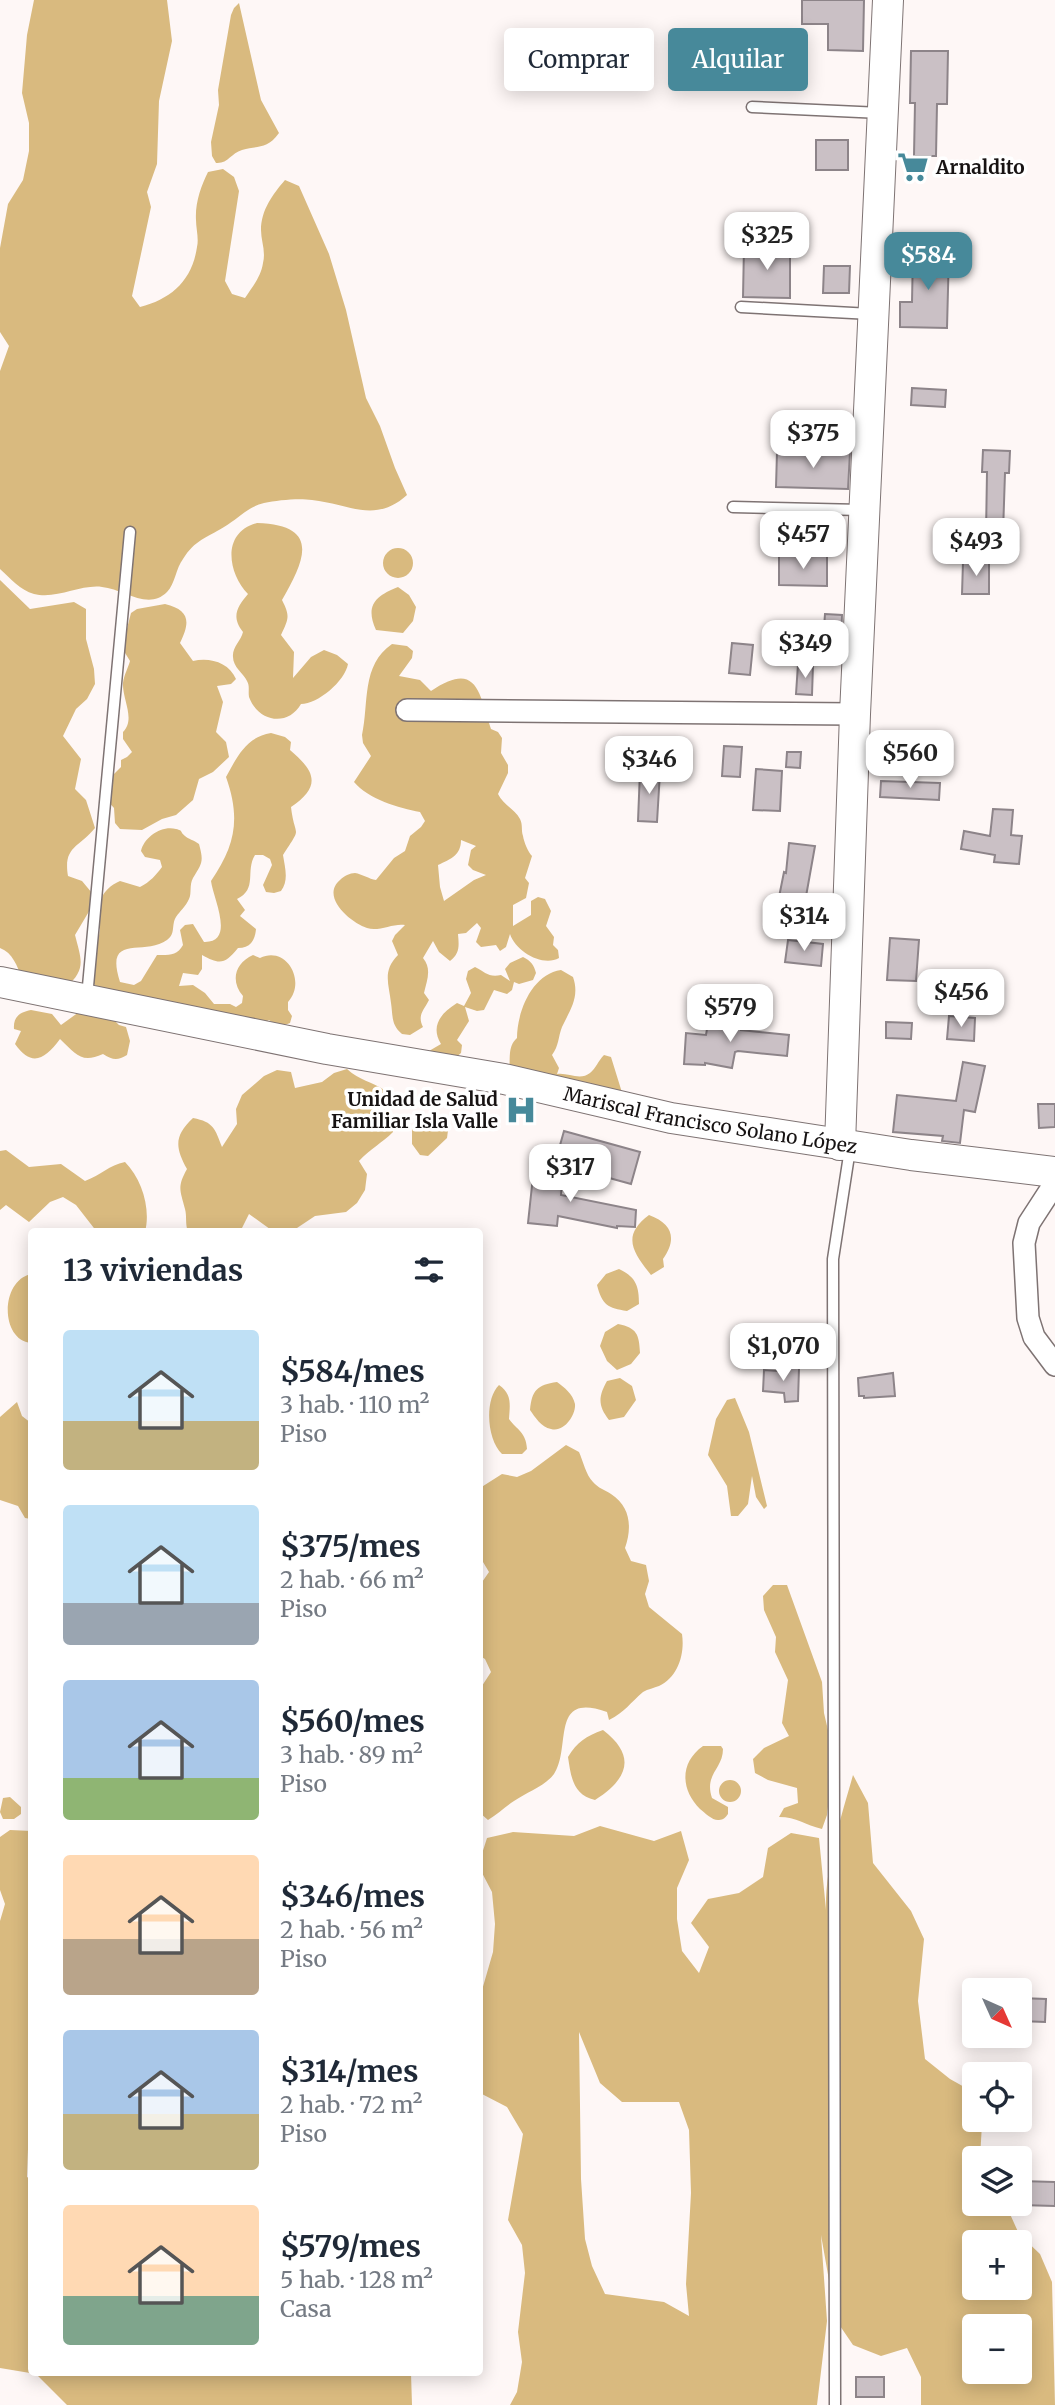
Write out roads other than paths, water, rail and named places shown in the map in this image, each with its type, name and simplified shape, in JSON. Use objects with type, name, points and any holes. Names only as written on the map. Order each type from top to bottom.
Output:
[{"type":"street","points":[[845,1145],[855,714],[888,0]]},
{"type":"street","points":[[407,709],[855,714]]},
{"type":"street","name":"Mariscal Francisco Solano López","points":[[0,982],[327,1049],[504,1079],[671,1118],[989,1166],[1055,1172]]},
{"type":"street","points":[[1055,1183],[1029,1223],[1024,1244],[1028,1318],[1034,1337],[1055,1365]]},
{"type":"lane","points":[[752,107],[883,114]]},
{"type":"lane","points":[[741,307],[874,314]]},
{"type":"lane","points":[[733,507],[865,510]]},
{"type":"lane","points":[[86,1000],[130,532]]},
{"type":"lane","points":[[835,2405],[833,1259],[845,1145]]},
{"type":"place","name":"Arnaldito","points":[[913,167]]},
{"type":"place","name":"Unidad de Salud Familiar Isla Valle","points":[[521,1110]]}]
